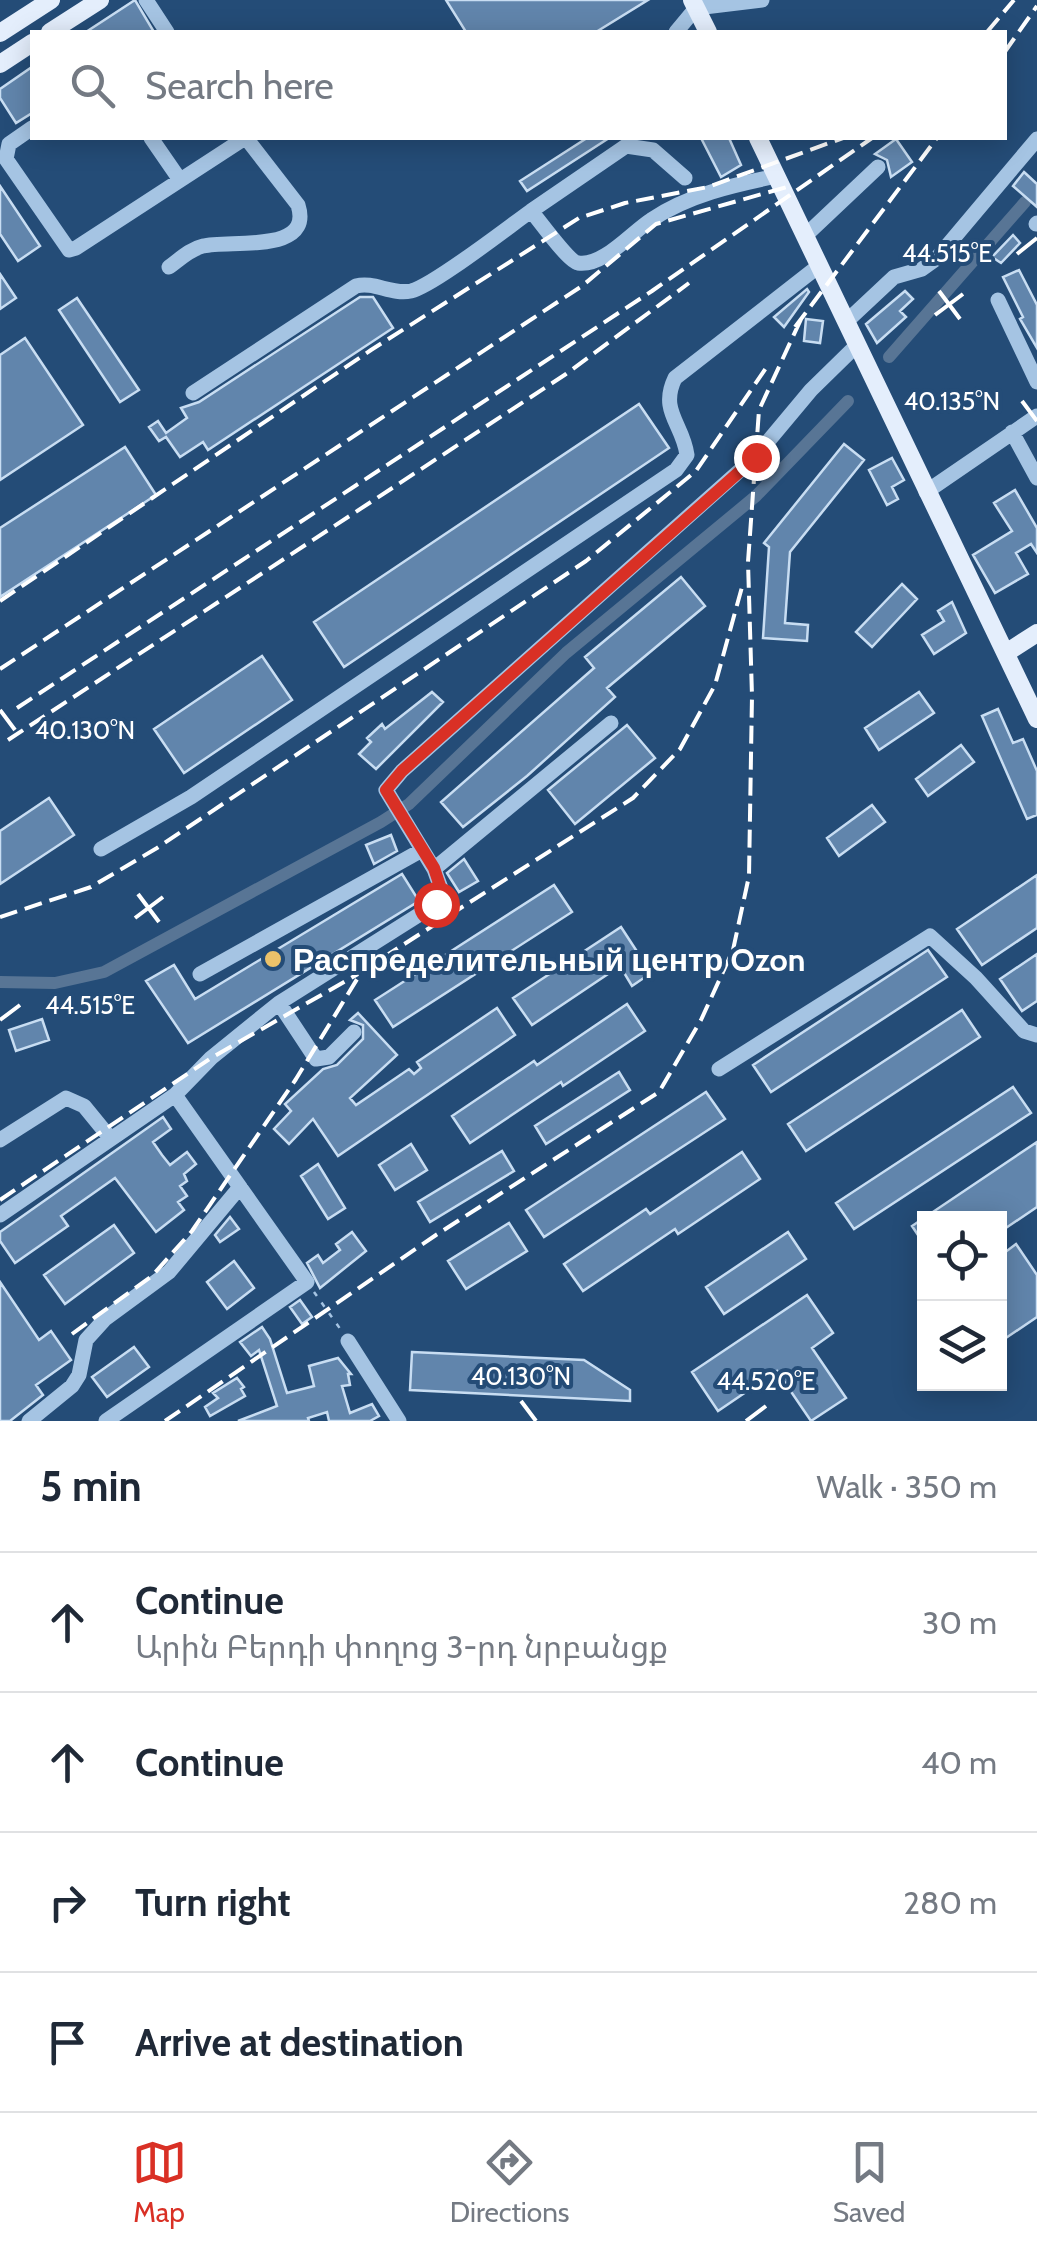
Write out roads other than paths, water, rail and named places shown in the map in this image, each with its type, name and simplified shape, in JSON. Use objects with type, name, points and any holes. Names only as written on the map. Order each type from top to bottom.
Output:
[{"type":"main road","points":[[0,33],[51,0]]},
{"type":"main road","points":[[53,30],[100,0]]},
{"type":"main road","points":[[694,4],[707,30]]},
{"type":"main road","points":[[0,64],[30,45]]},
{"type":"main road","points":[[759,140],[1037,719]]},
{"type":"main road","points":[[1006,653],[1037,633]]},
{"type":"street","points":[[146,0],[166,30]]},
{"type":"street","points":[[677,30],[694,4],[762,0]]},
{"type":"street","points":[[30,129],[8,144],[6,159],[69,250],[242,140]]},
{"type":"street","points":[[847,321],[894,276],[922,269],[936,259],[1037,139]]},
{"type":"street","points":[[151,140],[180,180]]},
{"type":"street","points":[[169,267],[202,246],[260,244],[286,236],[297,227],[301,216],[298,205],[247,140]]},
{"type":"street","points":[[193,393],[356,286],[416,290],[626,146],[653,150],[685,178]]},
{"type":"street","points":[[806,235],[878,166]]},
{"type":"street","points":[[531,211],[570,260],[580,264],[597,260],[674,206],[728,186],[776,176]]},
{"type":"street","points":[[101,849],[191,797],[676,470],[687,455],[670,411],[668,393],[675,378],[820,265]]},
{"type":"street","points":[[998,300],[1037,382]]},
{"type":"street","points":[[0,1216],[175,1096],[211,1058],[279,1003],[436,904],[442,892],[434,868],[386,790],[402,771],[756,457],[811,390],[858,345]]},
{"type":"street","points":[[926,492],[1037,416]]},
{"type":"street","points":[[1012,432],[1037,478]]},
{"type":"street","points":[[434,868],[611,724]]},
{"type":"street","points":[[200,974],[422,850]]},
{"type":"street","points":[[719,1069],[930,936],[1024,1030],[1037,1035]]},
{"type":"street","points":[[279,1003],[316,1059],[328,1057],[354,1032]]},
{"type":"street","points":[[106,1421],[307,1282],[175,1096]]},
{"type":"street","points":[[0,1140],[66,1098],[84,1106],[111,1139]]},
{"type":"street","points":[[29,1421],[72,1386],[79,1374],[86,1340],[105,1320],[169,1272],[240,1187]]},
{"type":"street","points":[[348,1341],[399,1421]]},
{"type":"waterway","points":[[889,357],[1025,202]]},
{"type":"waterway","points":[[0,982],[55,983],[104,972],[409,804],[566,653],[756,496],[848,401]]},
{"type":"railway","points":[[989,30],[1014,0]]},
{"type":"railway","points":[[1007,49],[1037,6]]},
{"type":"railway","points":[[0,601],[371,350],[579,218],[625,203],[708,187],[837,140]]},
{"type":"railway","points":[[17,708],[652,291],[869,140]]},
{"type":"railway","points":[[795,327],[935,140]]},
{"type":"railway","points":[[0,669],[582,286],[656,224],[787,187]]},
{"type":"railway","points":[[8,740],[566,374],[689,283]]},
{"type":"railway","points":[[165,1421],[436,1235],[659,1092],[701,1020],[733,950],[749,876],[752,696],[748,562],[759,410],[802,317]]},
{"type":"railway","points":[[0,917],[91,887],[157,848],[586,561],[696,471],[766,368]]},
{"type":"railway","points":[[72,1334],[152,1276],[192,1231],[296,1079],[362,971],[633,798],[680,749],[715,685],[742,587]]},
{"type":"railway","points":[[0,1200],[211,1058],[358,974]]},
{"type":"place","name":"Распределительный центр Ozon","points":[[273,959]]}]
